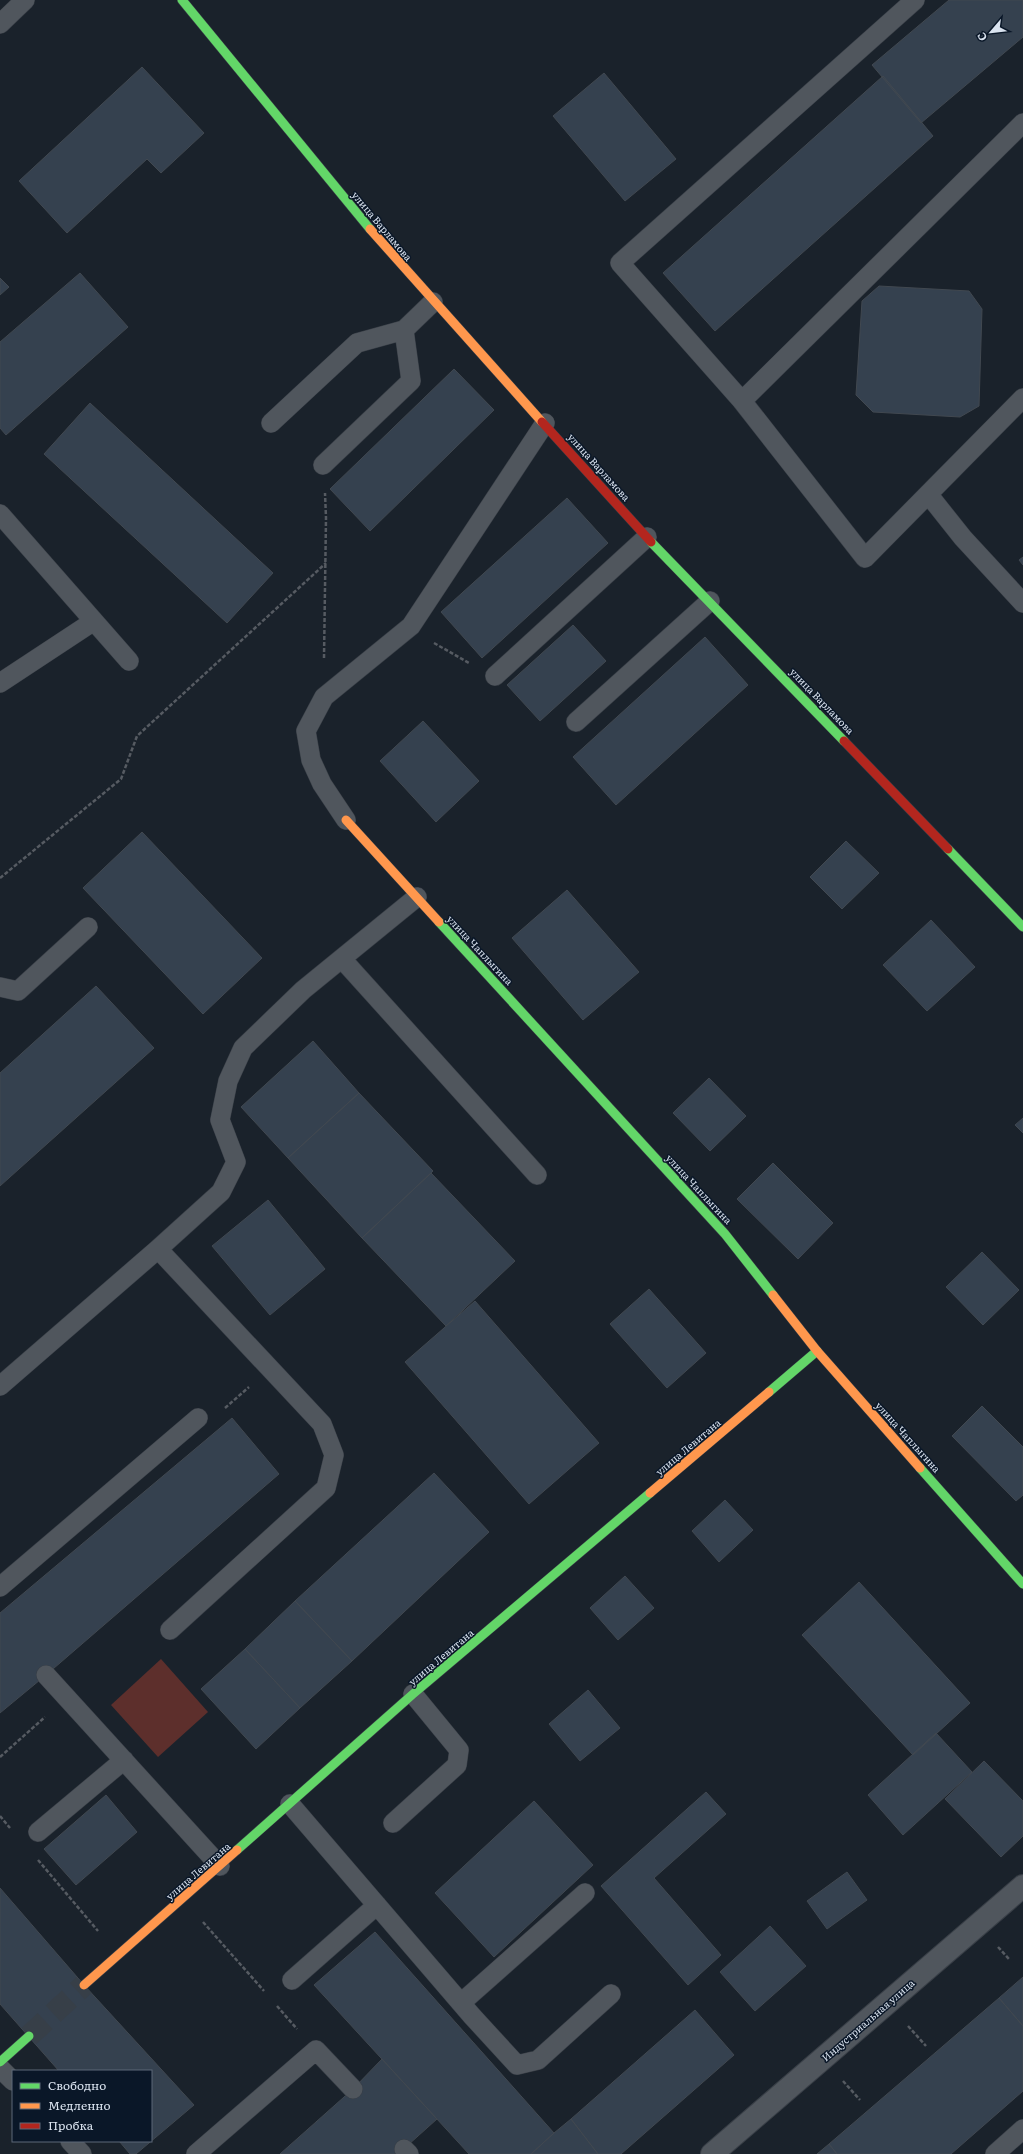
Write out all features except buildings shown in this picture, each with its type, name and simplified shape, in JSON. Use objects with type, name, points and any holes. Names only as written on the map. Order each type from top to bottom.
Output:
[{"type":"street","name":"улица Варламова","points":[[182,0],[360,218],[433,302],[545,423],[647,538],[710,601],[1023,927]]},
{"type":"street","name":"улица Чаплыгина","points":[[346,820],[725,1234],[817,1351],[1023,1584]]},
{"type":"street","name":"улица Левитана","points":[[84,1985],[413,1694],[817,1351]]},
{"type":"street","name":"Индустриальная улица","points":[[712,2154],[1023,1886]]},
{"type":"street","points":[[0,2062],[29,2036]]},
{"type":"lane","points":[[0,24],[25,0]]},
{"type":"lane","points":[[915,0],[620,263],[742,400],[865,558],[1023,398]]},
{"type":"lane","points":[[742,400],[1023,123]]},
{"type":"lane","points":[[271,423],[357,343],[404,330],[433,302]]},
{"type":"lane","points":[[323,465],[411,381],[404,330]]},
{"type":"lane","points":[[346,820],[322,784],[311,760],[306,730],[324,697],[411,626],[545,423]]},
{"type":"lane","points":[[928,494],[963,538],[1023,603]]},
{"type":"lane","points":[[0,514],[129,661]]},
{"type":"lane","points":[[494,676],[647,538]]},
{"type":"lane","points":[[576,722],[710,601]]},
{"type":"lane","points":[[0,683],[94,621]]},
{"type":"lane","points":[[0,1386],[158,1249],[220,1192],[236,1162],[220,1120],[228,1081],[243,1048],[303,990],[417,898]]},
{"type":"lane","points":[[0,988],[18,991],[88,927]]},
{"type":"lane","points":[[342,958],[537,1175]]},
{"type":"lane","points":[[158,1249],[322,1424],[334,1455],[326,1488],[170,1630]]},
{"type":"lane","points":[[0,1587],[198,1418]]},
{"type":"lane","points":[[46,1675],[220,1866]]},
{"type":"lane","points":[[393,1823],[457,1765],[459,1750],[413,1694]]},
{"type":"lane","points":[[38,1832],[124,1760]]},
{"type":"lane","points":[[290,1804],[516,2065],[538,2060],[611,1994]]},
{"type":"lane","points":[[461,2003],[585,1893]]},
{"type":"lane","points":[[292,1980],[377,1905]]},
{"type":"lane","points":[[196,2154],[316,2050],[353,2089]]},
{"type":"lane","points":[[0,2068],[12,2080]]},
{"type":"lane","points":[[995,2154],[1023,2129]]},
{"type":"lane","points":[[71,2142],[82,2154]]},
{"type":"path","points":[[324,488],[326,563],[324,697]]},
{"type":"path","points":[[0,878],[121,779],[137,736],[326,563]]},
{"type":"path","points":[[411,626],[432,642],[494,676]]},
{"type":"path","points":[[220,1405],[224,1409],[249,1387]]},
{"type":"path","points":[[0,1757],[66,1698]]},
{"type":"path","points":[[64,1890],[101,1934]]},
{"type":"path","points":[[182,1899],[265,1992]]},
{"type":"shaded area","points":[[161,1659],[208,1712],[158,1757],[111,1705]]},
{"type":"tunnel","points":[[29,2036],[84,1985]]},
{"type":"traffic: fast","points":[[182,0],[370,229]]},
{"type":"traffic: fast","points":[[651,542],[844,741]]},
{"type":"traffic: fast","points":[[948,849],[1023,927]]},
{"type":"traffic: fast","points":[[439,922],[725,1234],[773,1295]]},
{"type":"traffic: fast","points":[[769,1392],[817,1351]]},
{"type":"traffic: fast","points":[[920,1468],[1023,1584]]},
{"type":"traffic: fast","points":[[237,1850],[413,1694],[650,1493]]},
{"type":"traffic: fast","points":[[0,2062],[29,2036]]},
{"type":"traffic: slow","points":[[370,229],[542,422]]},
{"type":"traffic: slow","points":[[346,820],[439,922]]},
{"type":"traffic: slow","points":[[773,1295],[817,1351],[920,1468]]},
{"type":"traffic: slow","points":[[650,1493],[769,1392]]},
{"type":"traffic: slow","points":[[84,1985],[237,1850]]},
{"type":"traffic: jam","points":[[542,422],[651,542]]},
{"type":"traffic: jam","points":[[844,741],[948,849]]}]
